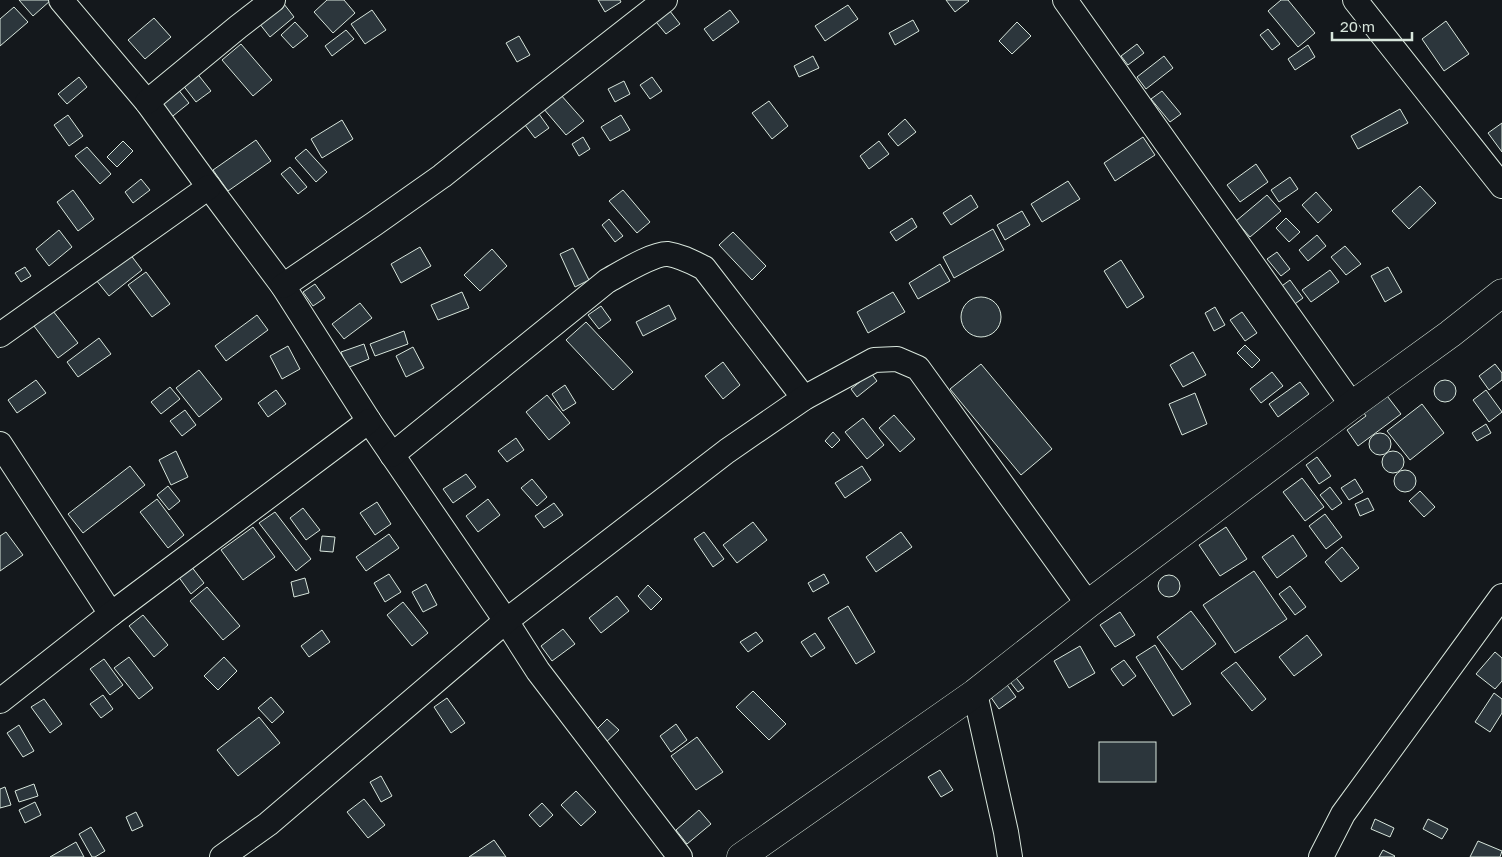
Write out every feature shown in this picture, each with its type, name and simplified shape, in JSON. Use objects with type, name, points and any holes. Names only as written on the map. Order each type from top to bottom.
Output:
[{"type":"main road","points":[[741,857],[975,693],[1088,604],[1352,405],[1450,334],[1502,293]]},
{"type":"street","points":[[61,0],[147,102],[283,286],[369,421],[538,671],[680,857]]},
{"type":"street","points":[[147,102],[273,0]]},
{"type":"street","points":[[283,286],[442,176],[665,0]]},
{"type":"street","points":[[1064,0],[1352,405]]},
{"type":"street","points":[[1355,0],[1502,186]]},
{"type":"street","points":[[0,335],[209,187]]},
{"type":"street","points":[[392,455],[607,281],[635,265],[665,254],[686,258],[704,268],[804,398]]},
{"type":"street","points":[[222,857],[268,824],[506,621],[727,451],[804,398],[874,360],[897,359],[918,368],[1088,604]]},
{"type":"street","points":[[0,701],[111,614],[369,421]]},
{"type":"street","points":[[0,444],[111,614]]},
{"type":"street","points":[[1321,857],[1343,814],[1502,596]]},
{"type":"street","points":[[975,693],[1010,857]]},
{"type":"building","points":[[19,0],[51,0],[33,16]]},
{"type":"building","points":[[327,0],[344,0],[355,13],[333,33],[314,12]]},
{"type":"building","points":[[598,0],[620,0],[621,2],[605,12]]},
{"type":"building","points":[[946,0],[968,0],[969,1],[955,12]]},
{"type":"building","points":[[1281,0],[1288,0],[1315,33],[1298,47],[1268,11]]},
{"type":"building","points":[[284,4],[294,17],[270,37],[259,23]]},
{"type":"building","points":[[848,5],[858,19],[825,41],[815,26]]},
{"type":"building","points":[[666,6],[680,24],[666,34],[652,17]]},
{"type":"building","points":[[14,7],[28,22],[0,46],[0,19]]},
{"type":"building","points":[[372,10],[386,30],[365,44],[351,24]]},
{"type":"building","points":[[730,10],[739,22],[713,41],[704,29]]},
{"type":"building","points":[[154,18],[171,37],[145,59],[128,40]]},
{"type":"building","points":[[913,20],[919,31],[895,45],[889,33]]},
{"type":"building","points":[[1446,21],[1469,54],[1444,71],[1422,39]]},
{"type":"building","points":[[295,22],[308,36],[293,48],[281,35]]},
{"type":"building","points":[[1017,22],[1031,36],[1012,54],[999,41]]},
{"type":"building","points":[[1268,29],[1280,44],[1272,50],[1260,35]]},
{"type":"building","points":[[346,30],[354,39],[332,56],[325,46]]},
{"type":"building","points":[[519,36],[530,55],[517,62],[506,43]]},
{"type":"building","points":[[241,44],[272,80],[253,96],[222,60]]},
{"type":"building","points":[[1137,44],[1144,53],[1128,65],[1121,56]]},
{"type":"building","points":[[1308,45],[1315,57],[1295,70],[1288,59]]},
{"type":"building","points":[[813,56],[819,68],[799,77],[794,66]]},
{"type":"building","points":[[1164,56],[1173,68],[1146,89],[1137,77]]},
{"type":"building","points":[[196,72],[211,91],[196,102],[182,84]]},
{"type":"building","points":[[79,77],[87,87],[67,104],[58,94]]},
{"type":"building","points":[[652,77],[662,91],[650,99],[640,85]]},
{"type":"building","points":[[624,81],[630,94],[615,102],[608,89]]},
{"type":"building","points":[[177,88],[189,103],[168,120],[155,104]]},
{"type":"building","points":[[1162,91],[1181,114],[1170,122],[1151,99]]},
{"type":"building","points":[[560,94],[584,121],[566,135],[543,108]]},
{"type":"building","points":[[769,101],[788,126],[772,139],[752,113]]},
{"type":"building","points":[[1400,109],[1408,123],[1358,149],[1351,136]]},
{"type":"building","points":[[539,114],[549,128],[535,138],[525,125]]},
{"type":"building","points":[[68,115],[83,136],[69,146],[54,125]]},
{"type":"building","points":[[621,115],[630,130],[610,141],[601,127]]},
{"type":"building","points":[[905,119],[916,132],[898,146],[888,134]]},
{"type":"building","points":[[342,120],[353,139],[322,158],[311,139]]},
{"type":"building","points":[[1502,123],[1502,152],[1488,133]]},
{"type":"building","points":[[583,137],[590,149],[579,156],[572,144]]},
{"type":"building","points":[[1143,137],[1155,155],[1115,181],[1104,163]]},
{"type":"building","points":[[256,140],[271,161],[228,191],[213,170]]},
{"type":"building","points":[[123,141],[133,151],[117,167],[107,157]]},
{"type":"building","points":[[879,141],[889,154],[869,169],[860,156]]},
{"type":"building","points":[[87,147],[111,174],[100,184],[75,156]]},
{"type":"building","points":[[306,149],[327,172],[316,182],[295,158]]},
{"type":"building","points":[[1256,164],[1268,182],[1240,202],[1227,185]]},
{"type":"building","points":[[290,167],[307,187],[298,194],[281,174]]},
{"type":"building","points":[[1290,177],[1298,189],[1279,202],[1271,190]]},
{"type":"building","points":[[141,179],[150,190],[133,203],[125,192]]},
{"type":"building","points":[[1068,181],[1080,199],[1042,222],[1031,204]]},
{"type":"building","points":[[1420,186],[1436,203],[1409,229],[1392,211]]},
{"type":"building","points":[[73,190],[94,219],[78,231],[57,202]]},
{"type":"building","points":[[623,190],[650,222],[637,233],[609,201]]},
{"type":"building","points":[[1316,192],[1332,210],[1318,223],[1302,205]]},
{"type":"building","points":[[971,195],[978,207],[951,225],[943,213]]},
{"type":"building","points":[[1267,195],[1281,211],[1250,237],[1236,221]]},
{"type":"building","points":[[1022,211],[1030,225],[1005,240],[997,225]]},
{"type":"building","points":[[912,218],[917,227],[896,241],[890,232]]},
{"type":"building","points":[[1286,218],[1300,232],[1289,242],[1276,228]]},
{"type":"building","points":[[609,219],[623,236],[615,242],[602,225]]},
{"type":"building","points":[[993,229],[1004,250],[954,278],[943,257]]},
{"type":"building","points":[[59,230],[72,247],[49,266],[36,249]]},
{"type":"building","points":[[733,232],[766,266],[752,280],[719,245]]},
{"type":"building","points":[[1317,235],[1326,246],[1308,261],[1299,250]]},
{"type":"building","points":[[1345,246],[1361,264],[1346,275],[1331,257]]},
{"type":"building","points":[[420,247],[431,266],[401,283],[391,264]]},
{"type":"building","points":[[573,248],[589,280],[575,287],[560,254]]},
{"type":"building","points":[[492,249],[507,266],[480,291],[464,275]]},
{"type":"building","points":[[1277,252],[1290,269],[1281,276],[1267,259]]},
{"type":"building","points":[[130,254],[142,270],[109,296],[96,280]]},
{"type":"building","points":[[1121,260],[1144,297],[1127,308],[1104,271]]},
{"type":"building","points":[[940,264],[950,281],[918,299],[909,283]]},
{"type":"building","points":[[25,267],[31,276],[21,282],[15,273]]},
{"type":"building","points":[[1388,267],[1402,292],[1385,302],[1371,276]]},
{"type":"building","points":[[1330,270],[1339,282],[1311,302],[1302,290]]},
{"type":"building","points":[[146,272],[170,304],[152,317],[128,285]]},
{"type":"building","points":[[1290,280],[1303,298],[1292,306],[1279,288]]},
{"type":"building","points":[[315,284],[325,298],[313,306],[303,292]]},
{"type":"building","points":[[462,292],[469,308],[438,320],[431,305]]},
{"type":"building","points":[[893,292],[905,312],[868,333],[857,312]]},
{"type":"building","points":[[981,297],[995,303],[1001,317],[995,331],[981,337],[967,331],[961,317],[967,303]]},
{"type":"building","points":[[360,303],[372,318],[344,339],[332,324]]},
{"type":"building","points":[[669,305],[676,319],[643,336],[636,322]]},
{"type":"building","points":[[601,306],[611,320],[599,329],[588,315]]},
{"type":"building","points":[[1215,307],[1225,325],[1214,331],[1205,313]]},
{"type":"building","points":[[53,311],[78,343],[58,358],[34,326]]},
{"type":"building","points":[[1242,312],[1257,333],[1245,341],[1230,320]]},
{"type":"building","points":[[257,315],[268,330],[226,361],[215,346]]},
{"type":"building","points":[[586,322],[633,372],[613,390],[566,340]]},
{"type":"building","points":[[404,331],[408,344],[375,356],[370,344]]},
{"type":"building","points":[[99,338],[111,354],[78,377],[67,362]]},
{"type":"building","points":[[364,344],[369,359],[347,368],[341,352]]},
{"type":"building","points":[[1245,345],[1260,360],[1252,368],[1237,353]]},
{"type":"building","points":[[288,346],[300,369],[282,379],[270,356]]},
{"type":"building","points":[[413,347],[424,368],[406,377],[396,356]]},
{"type":"building","points":[[1193,352],[1206,375],[1183,387],[1170,365]]},
{"type":"building","points":[[723,362],[740,385],[723,399],[705,376]]},
{"type":"building","points":[[981,364],[1052,449],[1021,475],[950,389]]},
{"type":"building","points":[[1495,364],[1502,373],[1502,380],[1489,390],[1479,376]]},
{"type":"building","points":[[199,370],[222,399],[199,417],[176,388]]},
{"type":"building","points":[[1272,372],[1283,386],[1261,403],[1250,389]]},
{"type":"building","points":[[871,373],[877,381],[857,397],[851,389]]},
{"type":"building","points":[[36,380],[46,393],[17,413],[8,400]]},
{"type":"building","points":[[1445,380],[1453,383],[1456,391],[1453,399],[1445,402],[1437,399],[1434,391],[1437,383]]},
{"type":"building","points":[[1300,382],[1309,394],[1278,417],[1269,404]]},
{"type":"building","points":[[565,385],[576,403],[563,411],[552,394]]},
{"type":"building","points":[[170,387],[180,399],[161,414],[151,402]]},
{"type":"building","points":[[1381,388],[1401,414],[1358,446],[1347,430],[1366,416],[1358,404]]},
{"type":"building","points":[[276,390],[286,404],[268,417],[258,403]]},
{"type":"building","points":[[1486,390],[1502,412],[1489,422],[1473,400]]},
{"type":"building","points":[[1195,393],[1207,424],[1182,435],[1169,404]]},
{"type":"building","points":[[547,395],[570,423],[549,440],[526,412]]},
{"type":"building","points":[[1422,404],[1444,433],[1410,460],[1387,431]]},
{"type":"building","points":[[185,410],[196,425],[182,436],[170,421]]},
{"type":"building","points":[[894,415],[915,439],[900,452],[879,428]]},
{"type":"building","points":[[863,418],[884,445],[867,459],[845,432]]},
{"type":"building","points":[[1486,424],[1491,433],[1477,441],[1472,433]]},
{"type":"building","points":[[833,432],[840,440],[832,448],[825,441]]},
{"type":"building","points":[[1380,433],[1388,436],[1391,444],[1388,452],[1380,455],[1372,452],[1369,444],[1372,436]]},
{"type":"building","points":[[516,438],[524,450],[507,462],[498,451]]},
{"type":"building","points":[[176,451],[188,477],[171,485],[159,460]]},
{"type":"building","points":[[1393,451],[1401,454],[1404,462],[1401,470],[1393,473],[1385,470],[1382,462],[1385,454]]},
{"type":"building","points":[[1317,457],[1331,476],[1319,484],[1306,465]]},
{"type":"building","points":[[130,466],[145,485],[83,533],[68,514]]},
{"type":"building","points":[[862,466],[871,480],[845,498],[835,483]]},
{"type":"building","points":[[1405,470],[1413,473],[1416,481],[1413,489],[1405,492],[1397,489],[1394,481],[1397,473]]},
{"type":"building","points":[[466,474],[476,487],[453,503],[443,489]]},
{"type":"building","points":[[1302,478],[1324,507],[1305,521],[1283,492]]},
{"type":"building","points":[[532,479],[547,497],[537,506],[521,488]]},
{"type":"building","points":[[1355,479],[1363,492],[1349,500],[1341,488]]},
{"type":"building","points":[[168,486],[180,501],[169,510],[157,495]]},
{"type":"building","points":[[1330,487],[1342,503],[1332,510],[1320,495]]},
{"type":"building","points":[[1420,491],[1435,507],[1424,517],[1409,501]]},
{"type":"building","points":[[1368,498],[1374,510],[1360,516],[1355,504]]},
{"type":"building","points":[[157,499],[184,535],[168,548],[140,512]]},
{"type":"building","points":[[488,499],[500,515],[478,532],[466,516]]},
{"type":"building","points":[[377,502],[391,524],[375,535],[360,513]]},
{"type":"building","points":[[554,503],[563,515],[544,528],[535,516]]},
{"type":"building","points":[[303,508],[320,530],[306,540],[290,518]]},
{"type":"building","points":[[275,512],[311,559],[296,571],[259,523]]},
{"type":"building","points":[[1325,514],[1342,537],[1326,549],[1309,526]]},
{"type":"building","points":[[753,522],[767,540],[737,563],[723,545]]},
{"type":"building","points":[[253,527],[275,557],[243,580],[221,550]]},
{"type":"building","points":[[1226,527],[1247,559],[1220,576],[1199,545]]},
{"type":"building","points":[[6,532],[23,555],[0,571],[0,536]]},
{"type":"building","points":[[704,532],[724,559],[713,567],[694,539]]},
{"type":"building","points":[[901,532],[912,547],[876,572],[866,557]]},
{"type":"building","points":[[389,534],[399,548],[366,571],[356,557]]},
{"type":"building","points":[[1293,535],[1307,556],[1277,578],[1262,557]]},
{"type":"building","points":[[322,536],[335,537],[333,552],[320,551]]},
{"type":"building","points":[[1342,547],[1359,568],[1341,582],[1325,562]]},
{"type":"building","points":[[191,566],[204,583],[191,594],[178,576]]},
{"type":"building","points":[[1254,571],[1287,619],[1235,653],[1203,605]]},
{"type":"building","points":[[389,574],[401,592],[385,602],[374,583]]},
{"type":"building","points":[[824,574],[829,583],[813,592],[808,583]]},
{"type":"building","points":[[1169,575],[1177,578],[1180,586],[1177,594],[1169,597],[1161,594],[1158,586],[1161,578]]},
{"type":"building","points":[[305,578],[309,593],[294,597],[291,582]]},
{"type":"building","points":[[426,584],[437,605],[423,612],[412,592]]},
{"type":"building","points":[[648,585],[662,599],[651,610],[638,596]]},
{"type":"building","points":[[1290,586],[1306,607],[1295,615],[1279,594]]},
{"type":"building","points":[[207,587],[240,626],[223,640],[190,601]]},
{"type":"building","points":[[617,596],[629,611],[601,633],[589,618]]},
{"type":"building","points":[[403,602],[428,633],[412,646],[387,615]]},
{"type":"building","points":[[848,606],[875,652],[856,664],[828,618]]},
{"type":"building","points":[[1191,611],[1216,644],[1182,670],[1157,637]]},
{"type":"building","points":[[1120,612],[1135,635],[1115,647],[1100,625]]},
{"type":"building","points":[[143,615],[168,645],[154,657],[129,626]]},
{"type":"building","points":[[563,629],[575,644],[552,661],[541,646]]},
{"type":"building","points":[[322,630],[330,642],[309,657],[301,646]]},
{"type":"building","points":[[756,632],[763,641],[748,652],[740,642]]},
{"type":"building","points":[[815,633],[825,648],[811,657],[801,642]]},
{"type":"building","points":[[1307,635],[1322,655],[1294,676],[1279,657]]},
{"type":"building","points":[[1155,645],[1191,704],[1173,716],[1136,657]]},
{"type":"building","points":[[1080,646],[1095,673],[1069,688],[1054,661]]},
{"type":"building","points":[[1495,652],[1502,658],[1502,681],[1495,689],[1476,674]]},
{"type":"building","points":[[129,657],[153,688],[139,699],[114,668]]},
{"type":"building","points":[[224,657],[237,671],[218,690],[204,676]]},
{"type":"building","points":[[104,659],[123,685],[110,695],[90,669]]},
{"type":"building","points":[[1124,660],[1136,676],[1123,686],[1111,669]]},
{"type":"building","points":[[1236,662],[1266,699],[1252,711],[1221,673]]},
{"type":"building","points":[[1013,674],[1024,688],[1018,692],[1007,678]]},
{"type":"building","points":[[1005,682],[1016,697],[999,709],[988,693]]},
{"type":"building","points":[[753,691],[786,724],[769,740],[736,707]]},
{"type":"building","points":[[1494,693],[1502,699],[1502,713],[1490,732],[1475,722]]},
{"type":"building","points":[[103,695],[113,709],[101,718],[90,704]]},
{"type":"building","points":[[271,697],[284,712],[272,723],[258,708]]},
{"type":"building","points":[[447,698],[465,723],[451,733],[434,707]]},
{"type":"building","points":[[44,699],[62,724],[50,733],[31,707]]},
{"type":"building","points":[[259,717],[280,743],[238,776],[217,750]]},
{"type":"building","points":[[607,719],[619,730],[602,746],[591,735]]},
{"type":"building","points":[[676,724],[687,740],[671,752],[660,736]]},
{"type":"building","points":[[19,725],[34,751],[23,757],[7,733]]},
{"type":"building","points":[[697,737],[723,772],[696,790],[671,756]]},
{"type":"building","points":[[1099,742],[1156,742],[1156,782],[1099,782]]},
{"type":"building","points":[[940,770],[953,790],[941,797],[928,777]]},
{"type":"building","points":[[381,776],[392,796],[381,802],[370,782]]},
{"type":"building","points":[[34,784],[38,796],[19,802],[15,791]]},
{"type":"building","points":[[5,787],[11,805],[0,808],[0,789]]},
{"type":"building","points":[[576,791],[596,812],[581,826],[561,805]]},
{"type":"building","points":[[364,799],[385,825],[368,838],[347,812]]},
{"type":"building","points":[[35,802],[41,815],[25,823],[19,810]]},
{"type":"building","points":[[542,803],[553,815],[540,827],[529,815]]},
{"type":"building","points":[[699,810],[711,824],[687,844],[676,830]]},
{"type":"building","points":[[136,812],[143,826],[132,831],[126,817]]},
{"type":"building","points":[[1375,819],[1394,828],[1390,837],[1371,829]]},
{"type":"building","points":[[1428,819],[1448,829],[1442,839],[1423,829]]},
{"type":"building","points":[[91,827],[105,851],[95,857],[92,857],[79,834]]},
{"type":"building","points":[[494,840],[506,857],[469,857]]},
{"type":"building","points":[[1478,841],[1502,851],[1500,857],[1470,857]]},
{"type":"building","points":[[76,842],[84,857],[50,857]]},
{"type":"building","points":[[1383,850],[1395,856],[1379,857]]}]
